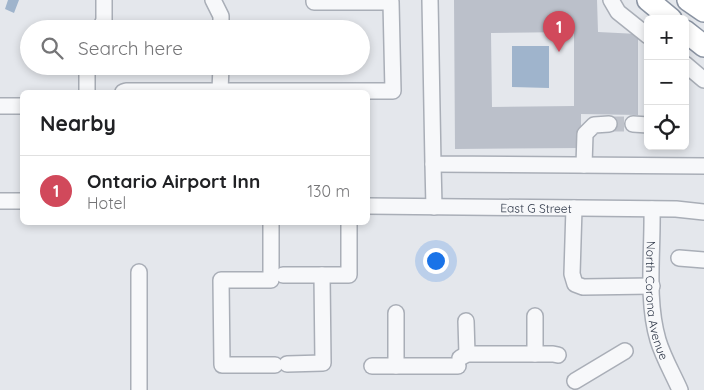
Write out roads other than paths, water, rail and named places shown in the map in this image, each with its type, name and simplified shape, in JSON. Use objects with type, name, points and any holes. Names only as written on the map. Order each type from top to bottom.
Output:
[{"type":"highway","points":[[648,0],[666,15]]},
{"type":"highway","points":[[688,0],[704,11]]},
{"type":"highway","points":[[689,34],[704,46]]},
{"type":"street","points":[[104,0],[104,20]]},
{"type":"street","points":[[213,0],[221,20]]},
{"type":"street","points":[[314,0],[314,2],[392,2],[393,91],[370,91]]},
{"type":"street","points":[[430,0],[434,207]]},
{"type":"street","points":[[611,0],[618,12],[644,33]]},
{"type":"street","points":[[689,67],[704,80]]},
{"type":"street","points":[[87,75],[87,90]]},
{"type":"street","points":[[220,90],[221,75]]},
{"type":"street","points":[[0,106],[20,106]]},
{"type":"street","points":[[584,165],[585,134],[594,124],[609,124]]},
{"type":"street","points":[[433,164],[704,166]]},
{"type":"street","points":[[0,201],[20,201]]},
{"type":"street","name":"East G Street","points":[[370,206],[652,209],[704,212]]},
{"type":"street","points":[[574,208],[572,274],[575,284],[583,287],[652,286]]},
{"type":"street","name":"North Corona Avenue","points":[[652,209],[654,319],[658,341],[680,390]]},
{"type":"street","points":[[271,225],[271,280],[221,280],[222,365],[323,363],[322,275]]},
{"type":"street","points":[[283,275],[349,275],[349,225]]},
{"type":"street","points":[[679,258],[704,260]]},
{"type":"street","points":[[139,272],[139,390]]},
{"type":"street","points":[[396,313],[396,366]]},
{"type":"street","points":[[535,316],[535,354]]},
{"type":"street","points":[[462,359],[466,321]]},
{"type":"street","points":[[575,380],[625,350]]},
{"type":"street","points":[[372,366],[396,366],[535,354],[558,355]]},
{"type":"water","points":[[8,0],[19,0],[14,13],[5,9]]},
{"type":"water","points":[[512,46],[549,46],[549,88],[512,87]]},
{"type":"tunnel","points":[[609,124],[633,124]]},
{"type":"place","name":"Ontario Airport Inn","points":[[559,52]]}]
